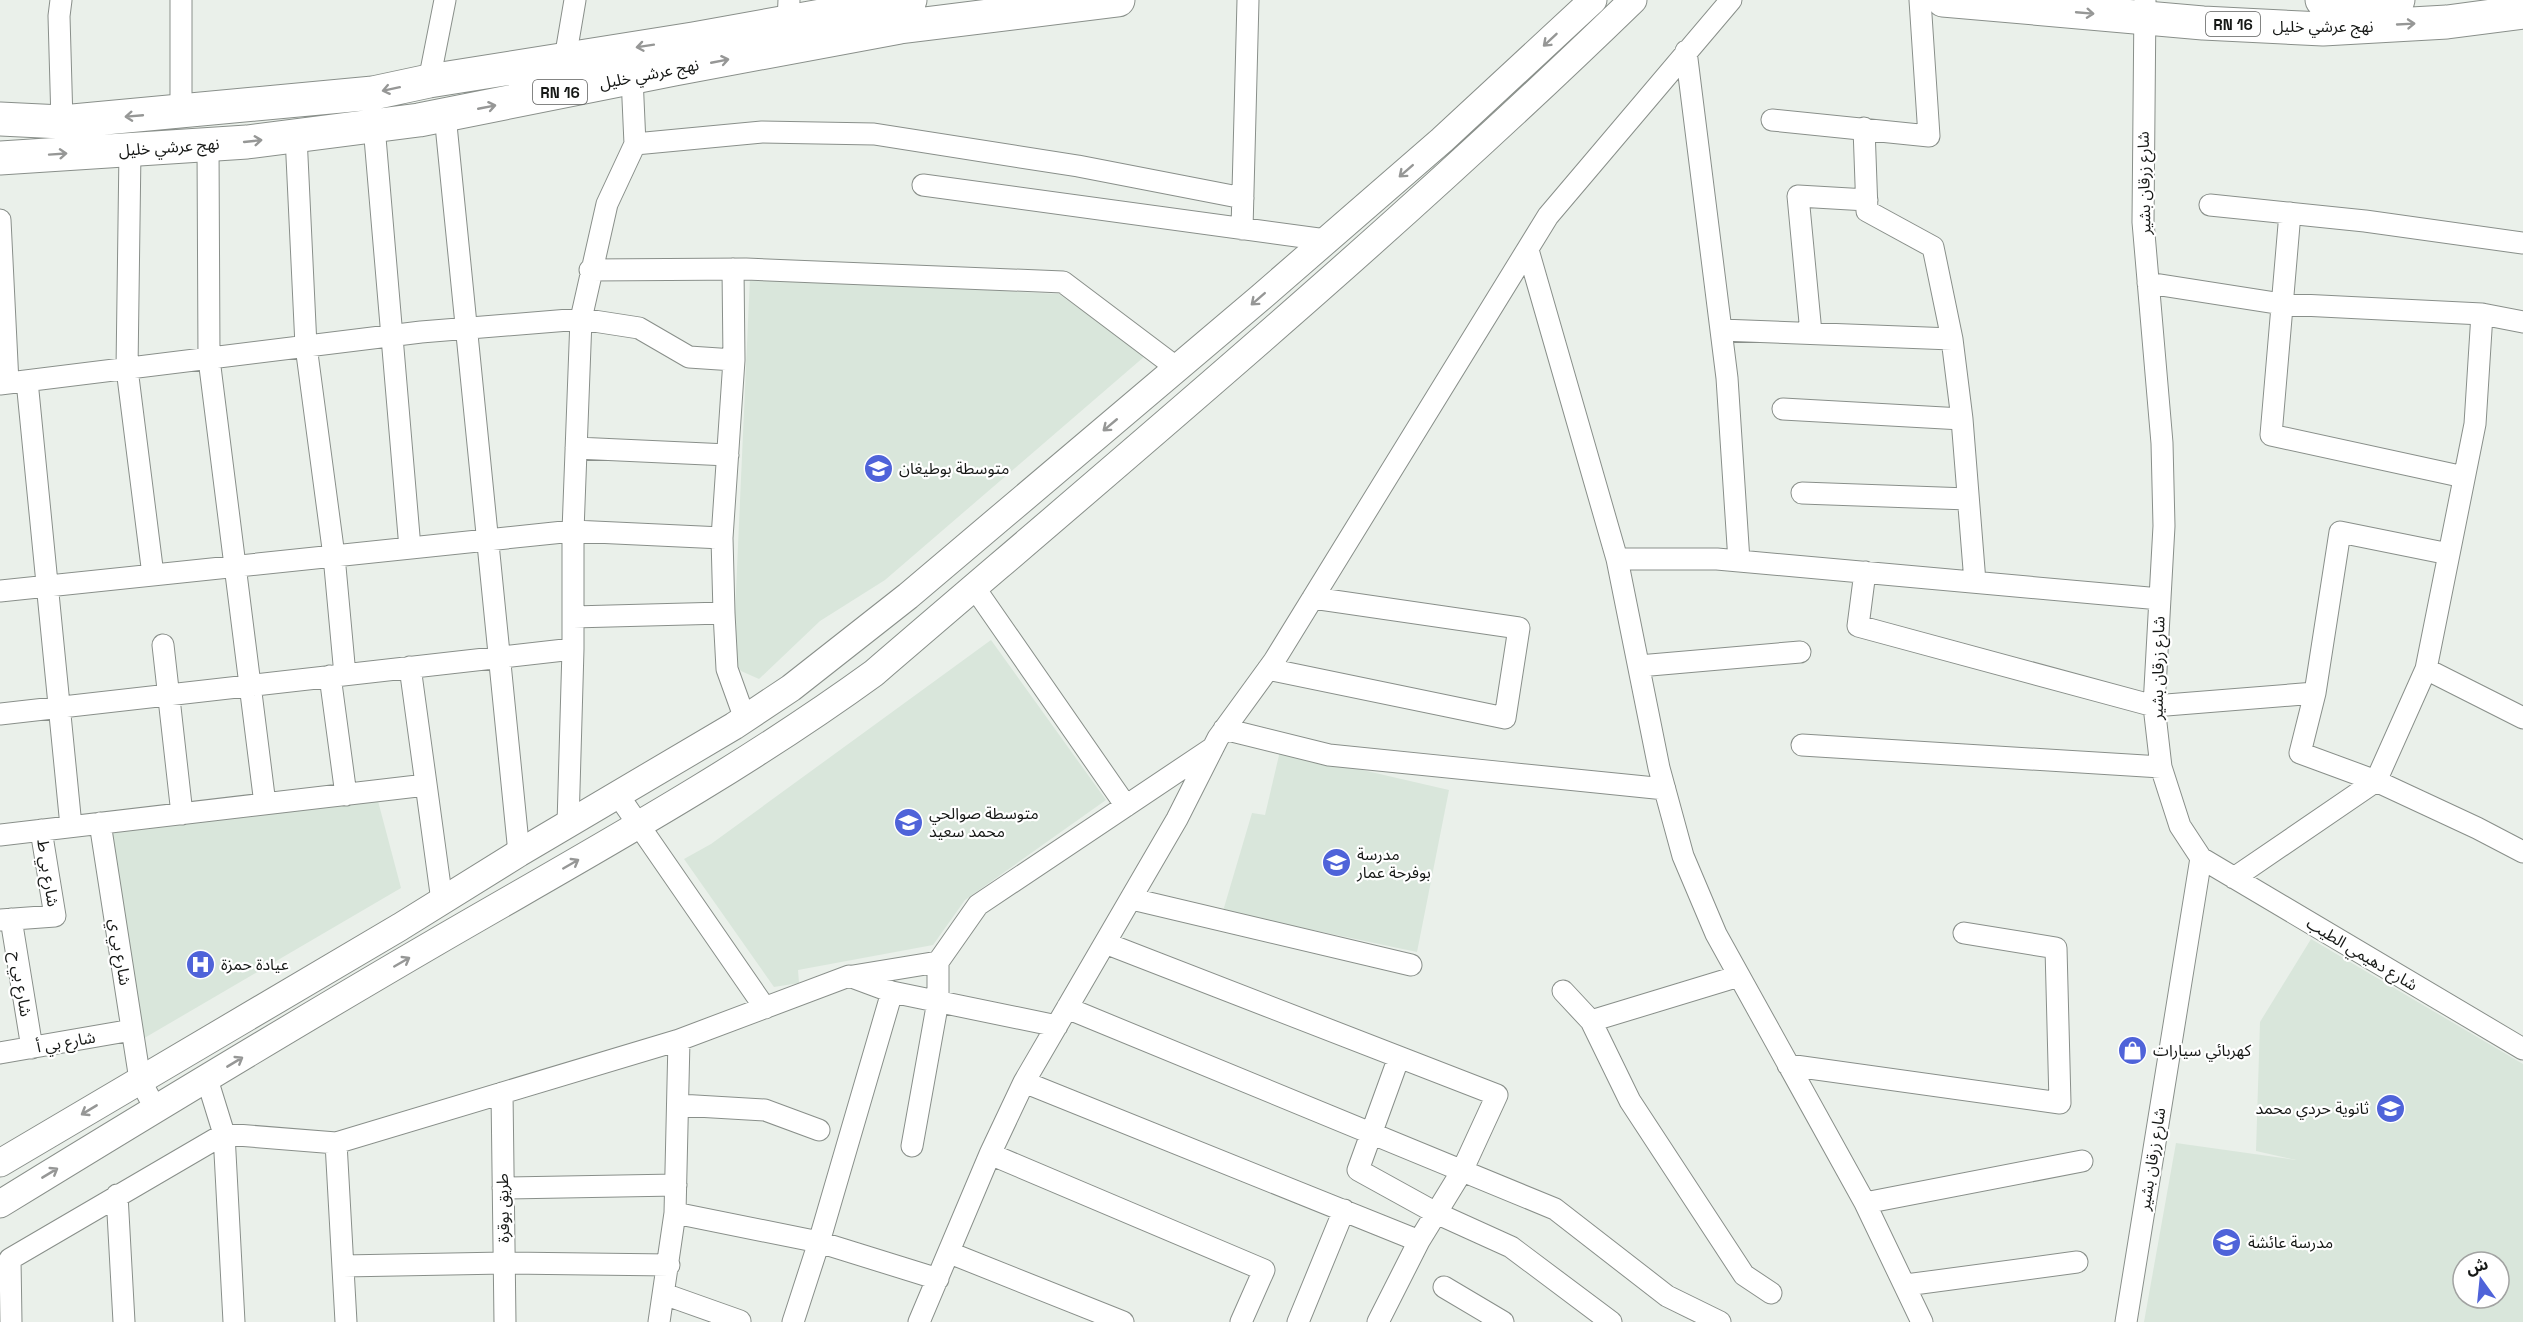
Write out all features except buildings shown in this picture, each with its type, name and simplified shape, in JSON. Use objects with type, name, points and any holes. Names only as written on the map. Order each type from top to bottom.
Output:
[{"type":"highway","name":"نهج عرشي خليل","points":[[0,119],[62,122],[373,93],[429,81],[565,59],[789,11],[910,0]]},
{"type":"highway","name":"نهج عرشي خليل","points":[[0,158],[208,144],[374,126],[445,115],[900,27],[1118,0]]},
{"type":"highway","name":"نهج عرشي خليل","points":[[1943,0],[2144,9],[2323,29],[2447,22],[2523,12]]},
{"type":"highway","name":"نهج عرشي خليل","points":[[2322,0],[2398,0]]},
{"type":"street","points":[[60,0],[62,122]]},
{"type":"street","points":[[181,0],[181,112]]},
{"type":"street","points":[[429,81],[445,0]]},
{"type":"street","points":[[565,59],[575,0]]},
{"type":"street","points":[[1242,229],[1248,0]]},
{"type":"street","points":[[0,1163],[442,901],[791,688],[908,596],[1177,368],[1442,140],[1593,0]]},
{"type":"street","points":[[0,1204],[389,969],[638,826],[813,717],[874,673],[1277,327],[1559,72],[1633,0]]},
{"type":"street","points":[[920,1322],[990,1155],[1024,1082],[1132,899],[1224,729],[1268,669],[1313,598],[1548,216],[1731,0]]},
{"type":"street","points":[[1772,120],[1929,136],[1920,0]]},
{"type":"street","name":"شارع زرقان بشير","points":[[2126,1322],[2201,858],[2180,826],[2161,767],[2154,706],[2164,526],[2163,443],[2143,222],[2144,9]]},
{"type":"street","points":[[1686,51],[1727,378],[1740,561]]},
{"type":"street","points":[[568,825],[573,649],[573,531],[581,319],[590,270],[607,204],[635,144],[632,77]]},
{"type":"street","points":[[445,115],[519,853]]},
{"type":"street","points":[[374,126],[410,548]]},
{"type":"street","points":[[1864,128],[1868,211],[1933,247],[1952,339],[1962,418],[1975,582]]},
{"type":"street","points":[[635,144],[762,132],[874,134],[1078,166],[1243,198]]},
{"type":"street","points":[[296,136],[306,346],[334,556],[338,675],[346,795]]},
{"type":"street","points":[[208,144],[209,359],[265,804]]},
{"type":"street","points":[[130,150],[127,369],[153,574]]},
{"type":"street","points":[[923,185],[1326,240]]},
{"type":"street","points":[[1811,333],[1798,196],[1867,200]]},
{"type":"street","points":[[2211,205],[2365,221],[2523,243]]},
{"type":"street","points":[[2290,213],[2271,435],[2464,477]]},
{"type":"street","points":[[0,220],[12,383],[48,586],[71,826]]},
{"type":"street","points":[[1528,250],[1617,559],[1665,789],[1683,856],[1716,934],[1865,1203],[1922,1322]]},
{"type":"street","points":[[590,270],[733,269],[1063,282],[1177,368]]},
{"type":"street","points":[[733,269],[734,360],[722,538],[724,613],[727,669],[745,718]]},
{"type":"street","points":[[2148,284],[2282,304],[2482,314],[2523,322]]},
{"type":"street","points":[[2234,878],[2376,781],[2426,669],[2475,424],[2482,314]]},
{"type":"street","points":[[12,383],[391,336],[581,319],[639,328],[689,357],[734,360]]},
{"type":"street","points":[[1721,330],[1952,339]]},
{"type":"street","points":[[1783,409],[1962,418]]},
{"type":"street","points":[[576,448],[728,455]]},
{"type":"street","points":[[1802,493],[1968,499]]},
{"type":"street","points":[[0,591],[573,531],[722,538]]},
{"type":"street","points":[[2449,554],[2340,532],[2315,693],[2300,753],[2376,781],[2523,852]]},
{"type":"street","points":[[1617,559],[1740,561],[2160,599]]},
{"type":"street","points":[[1865,572],[1858,626],[2154,706],[2315,693]]},
{"type":"street","points":[[974,587],[1126,806]]},
{"type":"street","points":[[1268,669],[1504,717],[1519,628],[1313,598]]},
{"type":"street","points":[[573,617],[724,613]]},
{"type":"street","points":[[164,645],[167,695],[182,814]]},
{"type":"street","points":[[0,714],[573,649]]},
{"type":"street","points":[[1639,666],[1800,652]]},
{"type":"street","points":[[410,667],[442,901]]},
{"type":"street","points":[[2426,669],[2523,717]]},
{"type":"street","points":[[1224,729],[1329,755],[1665,789]]},
{"type":"street","points":[[1802,746],[2161,767]]},
{"type":"street","points":[[912,1146],[938,1001],[938,962],[978,905],[1214,748]]},
{"type":"street","points":[[0,835],[426,785]]},
{"type":"street","points":[[618,795],[765,1008]]},
{"type":"street","name":"شارع بي ي","points":[[100,823],[140,1080],[156,1110]]},
{"type":"street","name":"شارع بي ط","points":[[6,920],[55,916],[41,830]]},
{"type":"street","name":"شارع دهيمي الطيب","points":[[2201,858],[2523,1049]]},
{"type":"street","points":[[1132,899],[1411,965]]},
{"type":"street","name":"شارع بي ح","points":[[6,920],[32,1048]]},
{"type":"street","points":[[1788,1065],[2060,1102],[2056,948],[1964,933]]},
{"type":"street","points":[[1105,943],[1497,1095],[1462,1171],[1419,1241],[1378,1322]]},
{"type":"street","points":[[11,1322],[10,1259],[224,1134],[336,1143],[679,1040],[849,976],[938,962]]},
{"type":"street","points":[[849,976],[892,992],[938,1001],[1062,1017],[1372,1133],[1555,1209],[1667,1296],[1720,1322]]},
{"type":"street","points":[[1591,1021],[1739,976]]},
{"type":"street","points":[[1563,991],[1591,1021],[1630,1101],[1744,1275],[1771,1293]]},
{"type":"street","points":[[793,1322],[819,1242],[892,992]]},
{"type":"street","name":"شارع بي أ","points":[[0,1053],[132,1030]]},
{"type":"street","points":[[659,1322],[675,1213],[679,1040]]},
{"type":"street","points":[[1399,1057],[1358,1170],[1436,1213],[1511,1247],[1611,1322]]},
{"type":"street","points":[[207,1079],[224,1134],[234,1322]]},
{"type":"street","points":[[1024,1082],[1419,1241]]},
{"type":"street","name":"طريق بوقرة","points":[[501,1093],[505,1322]]},
{"type":"street","points":[[679,1105],[765,1110],[819,1130]]},
{"type":"street","points":[[336,1143],[346,1322]]},
{"type":"street","points":[[990,1155],[1264,1270],[1241,1322]]},
{"type":"street","points":[[1865,1203],[2082,1161]]},
{"type":"street","points":[[503,1188],[676,1185]]},
{"type":"street","points":[[117,1195],[124,1322]]},
{"type":"street","points":[[1298,1322],[1344,1210]]},
{"type":"street","points":[[675,1213],[819,1242],[938,1279]]},
{"type":"street","points":[[950,1253],[1123,1322]]},
{"type":"street","points":[[1906,1285],[2077,1262]]},
{"type":"street","points":[[343,1266],[504,1263],[669,1265]]},
{"type":"street","points":[[1444,1287],[1503,1322]]},
{"type":"street","points":[[664,1294],[740,1321]]},
{"type":"shaded area","name":"متوسطة بوطيغان","points":[[750,277],[1059,294],[1145,356],[885,580],[820,621],[759,679],[741,671],[733,658]]},
{"type":"shaded area","name":"متوسطة صوالحي محمد سعيد","points":[[991,640],[1106,800],[965,900],[933,945],[798,970],[799,983],[774,987],[684,859],[711,844]]},
{"type":"shaded area","name":"مدرسة بوفرحة عمار","points":[[1280,751],[1449,790],[1417,952],[1223,911],[1252,813],[1265,815]]},
{"type":"shaded area","name":"عيادة حمزة","points":[[378,801],[401,888],[141,1040],[110,829]]},
{"type":"shaded area","name":"ثانوية حردي محمد","points":[[2311,939],[2523,1064],[2523,1322],[2144,1322],[2176,1143],[2296,1160],[2256,1151],[2260,1022]]},
{"type":"place","name":"متوسطة بوطيغان","points":[[878,468]]},
{"type":"place","name":"متوسطة صوالحي محمد سعيد","points":[[908,822]]},
{"type":"place","name":"مدرسة بوفرحة عمار","points":[[1336,863]]},
{"type":"place","name":"عيادة حمزة","points":[[200,964]]},
{"type":"place","name":"كهربائي سيارات","points":[[2132,1050]]},
{"type":"place","name":"ثانوية حردي محمد","points":[[2390,1108]]},
{"type":"place","name":"مدرسة عائشة","points":[[2227,1242]]}]
